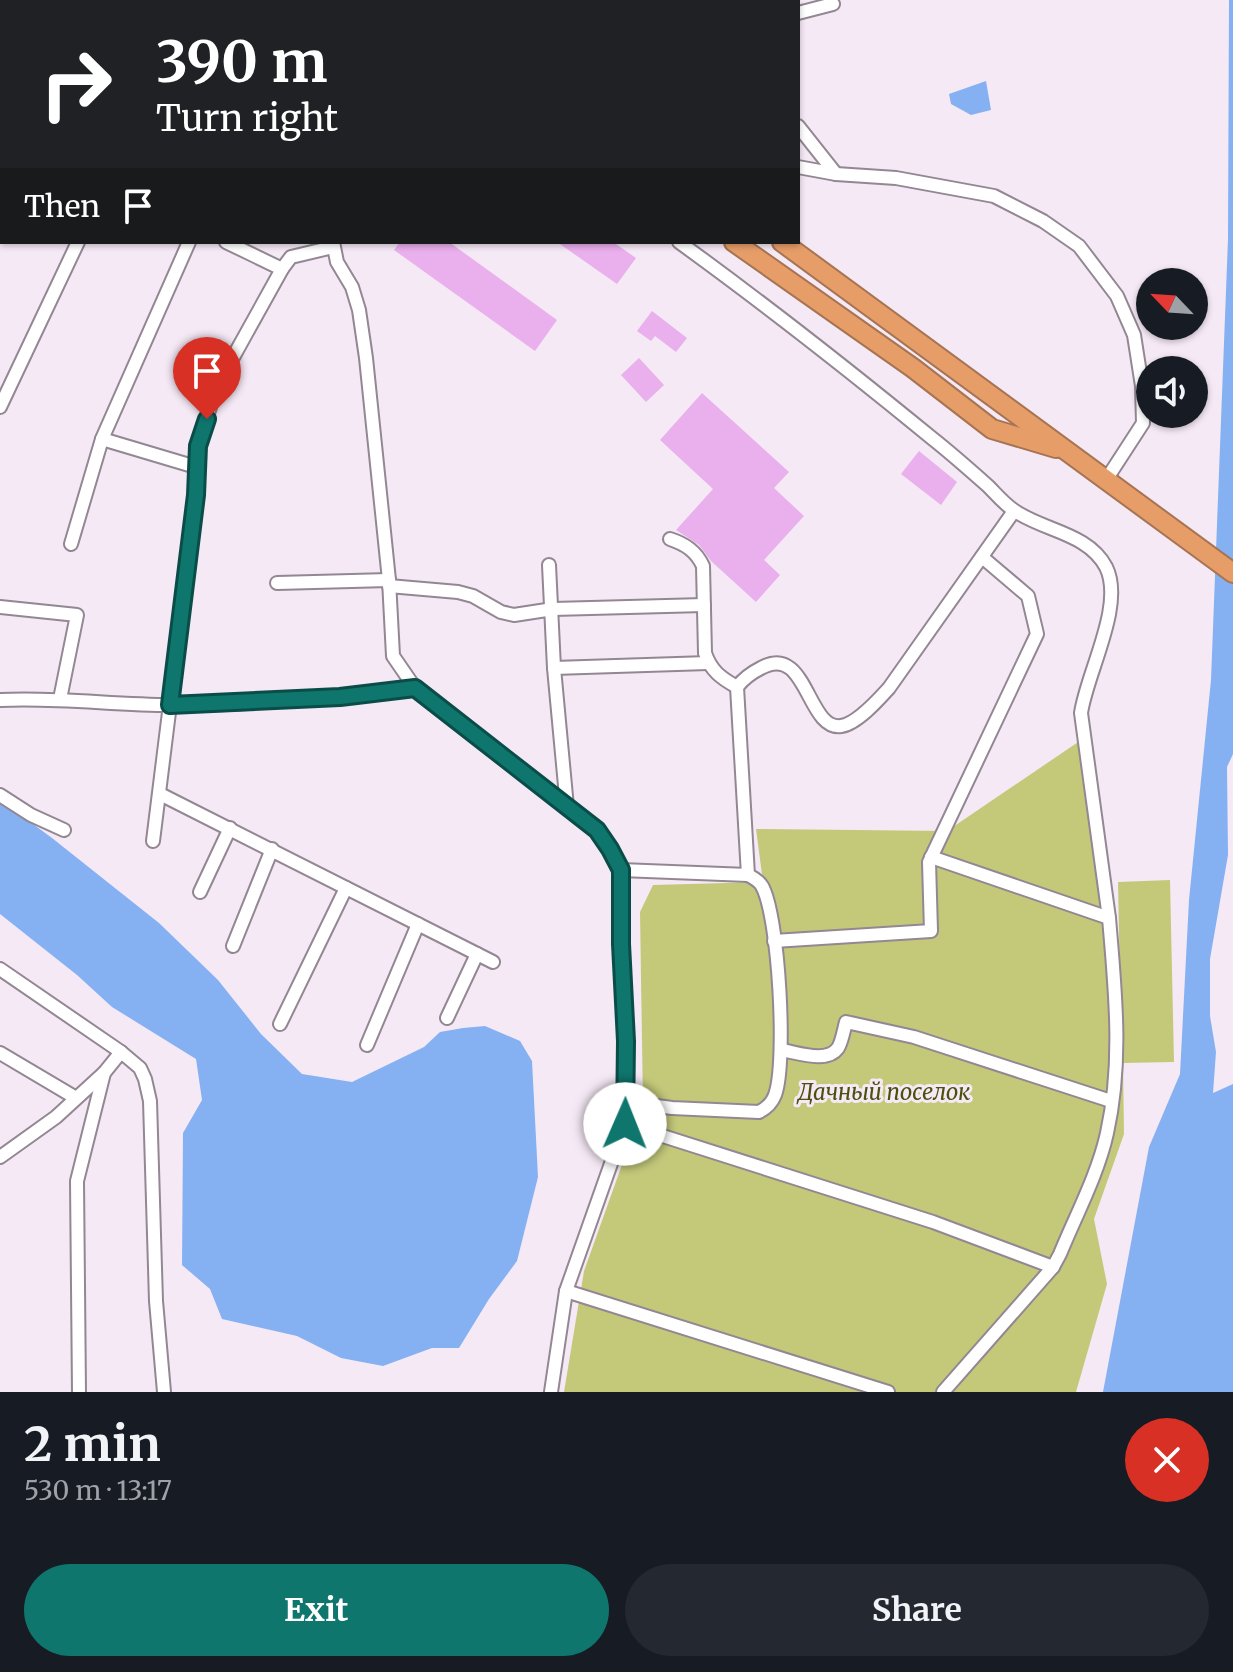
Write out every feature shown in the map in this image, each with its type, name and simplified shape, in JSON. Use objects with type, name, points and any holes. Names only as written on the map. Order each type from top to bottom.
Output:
[{"type":"highway","points":[[737,244],[913,368],[992,429],[1067,451]]},
{"type":"highway","points":[[785,244],[1233,573]]},
{"type":"street","points":[[800,12],[833,4]]},
{"type":"street","points":[[800,129],[836,174]]},
{"type":"street","points":[[800,167],[836,174],[896,178],[994,196],[1043,221],[1079,246],[1117,296],[1134,335],[1142,386],[1143,423],[1106,480]]},
{"type":"street","points":[[0,407],[77,244]]},
{"type":"street","points":[[71,544],[102,439],[188,244]]},
{"type":"street","points":[[230,244],[282,269]]},
{"type":"street","points":[[682,244],[783,318],[878,394],[961,461],[1014,511],[1076,539],[1095,552],[1107,568],[1112,588],[1107,625],[1085,689],[1081,713],[1109,918],[1116,1009],[1115,1066],[1107,1133],[1053,1267],[943,1392]]},
{"type":"street","points":[[153,841],[196,495],[198,446],[216,388],[282,269],[291,257],[333,245],[337,262],[352,287],[359,310],[389,583],[393,656],[415,688],[597,830],[621,870],[625,1124],[566,1291],[551,1392]]},
{"type":"street","points":[[102,439],[196,467]]},
{"type":"street","points":[[748,875],[737,687],[743,679],[766,665],[785,665],[794,671],[824,720],[835,726],[850,723],[875,704],[889,688],[1014,511]]},
{"type":"street","points":[[670,539],[698,556],[703,566],[705,653],[708,663],[719,677],[737,687]]},
{"type":"street","points":[[774,941],[931,931],[929,862],[1037,634],[1028,596],[982,557]]},
{"type":"street","points":[[549,565],[554,668],[567,807]]},
{"type":"street","points":[[277,583],[389,583],[458,592],[514,615],[553,609],[704,605]]},
{"type":"street","points":[[0,607],[77,615],[60,699]]},
{"type":"street","points":[[554,668],[708,663]]},
{"type":"street","points":[[0,700],[60,699],[170,705],[340,697],[415,688]]},
{"type":"street","points":[[160,794],[493,962]]},
{"type":"street","points":[[0,795],[31,815],[64,830]]},
{"type":"street","points":[[200,892],[230,828]]},
{"type":"street","points":[[233,946],[272,849]]},
{"type":"street","points":[[931,857],[1109,918]]},
{"type":"street","points":[[621,870],[748,875],[761,885],[774,941],[781,1050],[776,1092],[765,1109],[759,1112],[672,1108],[626,1102]]},
{"type":"street","points":[[280,1024],[346,888]]},
{"type":"street","points":[[367,1045],[418,924]]},
{"type":"street","points":[[447,1018],[477,954]]},
{"type":"street","points":[[0,969],[121,1052],[140,1068],[145,1079],[150,1101],[156,1301],[164,1392]]},
{"type":"street","points":[[781,1050],[818,1056],[831,1053],[838,1048],[846,1022],[914,1037],[1111,1101]]},
{"type":"street","points":[[0,1157],[43,1128],[104,1073],[121,1052]]},
{"type":"street","points":[[0,1053],[76,1098]]},
{"type":"street","points":[[79,1392],[77,1181],[104,1073]]},
{"type":"street","points":[[625,1124],[933,1222],[1053,1267]]},
{"type":"street","points":[[566,1291],[888,1392]]},
{"type":"green space","name":"Дачный поселок","points":[[1090,734],[1120,984],[1118,882],[1170,880],[1174,1062],[1123,1063],[1124,1134],[1094,1219],[1107,1284],[1076,1392],[564,1392],[584,1271],[643,1106],[640,912],[653,885],[763,882],[756,829],[947,831]]},
{"type":"water","points":[[1229,0],[1233,0],[1233,754],[1227,767],[1228,855],[1210,959],[1210,1016],[1216,1052],[1213,1093],[1233,1084],[1233,1392],[1103,1392],[1149,1147],[1180,1074],[1189,900],[1211,680],[1228,239]]},
{"type":"water","points":[[986,81],[991,110],[971,115],[951,104],[949,94]]},
{"type":"water","points":[[0,800],[159,923],[218,980],[261,1034],[302,1074],[352,1082],[424,1047],[440,1032],[463,1028],[485,1026],[520,1041],[532,1061],[538,1177],[517,1261],[459,1348],[432,1348],[383,1366],[341,1358],[297,1336],[222,1319],[210,1289],[182,1265],[183,1133],[202,1100],[196,1059],[112,1007],[0,914]]},
{"type":"building","points":[[398,244],[452,244],[557,320],[535,351],[394,250]]},
{"type":"building","points":[[560,244],[616,244],[636,258],[617,284]]},
{"type":"building","points":[[652,311],[687,338],[676,352],[655,336],[651,341],[637,331]]},
{"type":"building","points":[[639,358],[664,385],[646,402],[621,375]]},
{"type":"building","points":[[702,393],[789,472],[774,488],[804,516],[764,560],[780,575],[756,602],[711,561],[699,545],[676,530],[713,489],[660,440]]},
{"type":"building","points":[[919,451],[957,482],[941,505],[901,474]]},
{"type":"route","points":[[207,419],[198,446],[196,495],[170,705],[340,697],[415,688],[597,830],[621,870],[625,1124]]}]
